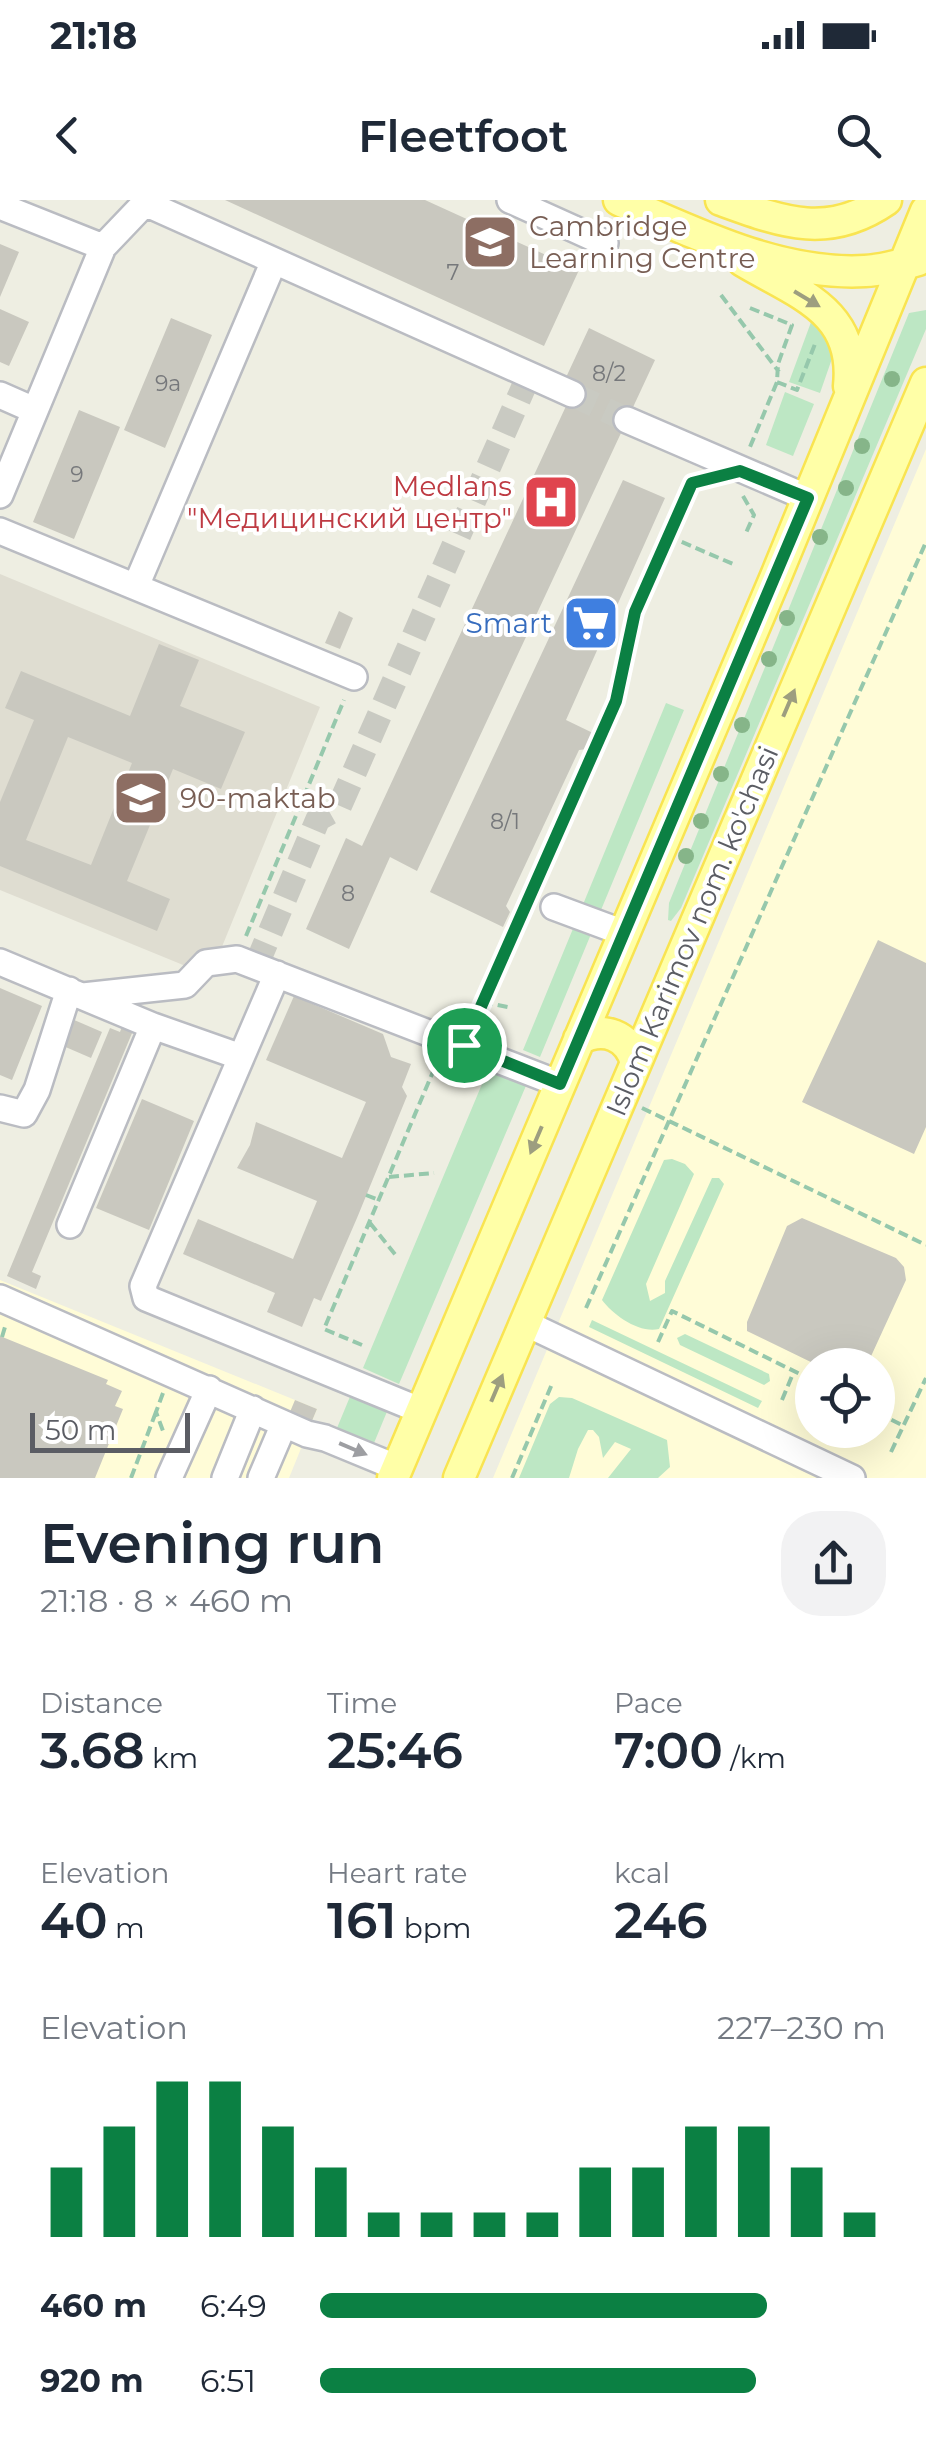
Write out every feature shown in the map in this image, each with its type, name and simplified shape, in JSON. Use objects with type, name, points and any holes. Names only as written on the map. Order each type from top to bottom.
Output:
[{"type":"main road","points":[[620,200],[692,232],[828,313],[842,331],[849,353],[846,406]]},
{"type":"main road","points":[[720,200],[757,213],[825,225],[856,218],[886,200]]},
{"type":"main road","points":[[405,1475],[422,1411],[846,406],[915,261],[926,211]]},
{"type":"main road","points":[[692,232],[808,266],[868,271],[915,261]]},
{"type":"main road","name":"Islom Karimov nom. ko'chasi","points":[[459,1478],[922,403]]},
{"type":"main road","points":[[580,1038],[597,1032],[614,1035],[629,1046],[636,1062]]},
{"type":"street","points":[[510,200],[605,244]]},
{"type":"street","points":[[0,494],[103,248],[145,203],[572,394]]},
{"type":"street","points":[[0,206],[103,248]]},
{"type":"street","points":[[136,586],[274,261]]},
{"type":"street","points":[[0,395],[34,410]]},
{"type":"street","points":[[626,420],[735,473],[808,498]]},
{"type":"street","points":[[0,531],[354,677]]},
{"type":"street","points":[[554,907],[624,933]]},
{"type":"street","points":[[76,993],[185,985],[206,963],[237,959],[560,1084]]},
{"type":"street","points":[[0,962],[153,1026],[241,1057]]},
{"type":"street","points":[[276,974],[143,1286],[146,1298],[422,1411]]},
{"type":"street","points":[[0,1108],[24,1114],[76,993]]},
{"type":"street","points":[[70,1225],[153,1026]]},
{"type":"street","points":[[0,1298],[405,1475]]},
{"type":"street","points":[[525,1323],[852,1478]]},
{"type":"street","points":[[169,1478],[210,1389]]},
{"type":"street","points":[[224,1478],[253,1409]]},
{"type":"street","points":[[261,1478],[296,1429]]},
{"type":"path","points":[[721,295],[779,372]]},
{"type":"path","points":[[745,535],[754,516],[735,473],[777,382],[778,364],[792,325],[750,308]]},
{"type":"path","points":[[777,382],[796,390],[816,343]]},
{"type":"path","points":[[464,1045],[616,701],[635,612],[692,483],[735,473]]},
{"type":"path","points":[[668,536],[733,564]]},
{"type":"path","points":[[586,1308],[926,542]]},
{"type":"path","points":[[237,959],[354,677]]},
{"type":"path","points":[[483,1002],[512,1008]]},
{"type":"path","points":[[362,1345],[324,1329],[436,1067],[473,1083]]},
{"type":"path","points":[[621,1098],[926,1245]]},
{"type":"path","points":[[388,1178],[434,1173]]},
{"type":"path","points":[[366,1195],[379,1200]]},
{"type":"path","points":[[369,1223],[398,1258]]},
{"type":"path","points":[[658,1342],[672,1311],[794,1372],[782,1400]]},
{"type":"path","points":[[131,1478],[170,1372]]},
{"type":"path","points":[[891,1452],[925,1383]]},
{"type":"path","points":[[512,1478],[552,1384]]},
{"type":"path","points":[[156,1412],[167,1440]]},
{"type":"path","points":[[895,1422],[904,1426]]},
{"type":"shaded area","points":[[926,449],[926,1478],[493,1478]]},
{"type":"shaded area","name":"90-maktab","points":[[0,574],[320,707],[210,976],[0,890]]},
{"type":"shaded area","points":[[0,1280],[317,1409],[289,1478],[0,1478]]},
{"type":"green space","points":[[926,310],[926,329],[681,908],[668,920],[669,903],[909,313]]},
{"type":"green space","points":[[814,314],[835,350],[820,393],[789,382]]},
{"type":"green space","points":[[785,392],[814,404],[793,456],[766,445]]},
{"type":"green space","points":[[666,703],[684,710],[540,1057],[523,1050]]},
{"type":"green space","points":[[490,1065],[528,1081],[399,1384],[363,1368]]},
{"type":"green space","points":[[664,1160],[685,1164],[694,1174],[646,1284],[650,1301],[665,1293],[665,1281],[712,1178],[719,1178],[724,1184],[659,1329],[644,1329],[620,1317],[602,1300]]},
{"type":"green space","points":[[592,1320],[762,1401],[758,1408],[589,1327]]},
{"type":"green space","points":[[685,1334],[769,1374],[770,1381],[764,1385],[680,1345],[677,1338]]},
{"type":"green space","points":[[354,1387],[391,1402],[374,1443],[337,1428]]},
{"type":"green space","points":[[559,1397],[572,1398],[667,1440],[670,1467],[658,1478],[608,1478],[631,1449],[615,1442],[603,1458],[599,1437],[588,1430],[569,1478],[519,1478],[550,1404]]},
{"type":"building","points":[[225,200],[425,200],[579,270],[544,346]]},
{"type":"building","points":[[0,244],[19,252],[0,297]]},
{"type":"building","points":[[0,309],[29,322],[9,366],[0,362]]},
{"type":"building","points":[[171,318],[212,335],[165,448],[124,430]]},
{"type":"building","points":[[589,328],[655,360],[417,871],[390,857],[349,949],[306,929],[346,838],[362,846],[573,391],[562,386]]},
{"type":"building","points":[[79,410],[120,427],[74,539],[33,522]]},
{"type":"building","points":[[623,480],[665,498],[566,720],[595,734],[588,749],[579,750],[506,906],[510,912],[503,927],[430,892]]},
{"type":"building","points":[[339,611],[353,618],[340,649],[325,643]]},
{"type":"building","points":[[159,644],[199,660],[180,706],[245,732],[221,789],[173,769],[127,881],[170,899],[157,931],[0,866],[0,802],[34,720],[5,708],[21,671],[130,716]],"holes":[[[68,737],[132,763],[91,865],[26,840]]]},
{"type":"building","points":[[878,940],[926,963],[926,1127],[914,1154],[802,1102]]},
{"type":"building","points":[[0,988],[42,1006],[12,1080],[0,1075]]},
{"type":"building","points":[[294,996],[383,1034],[391,1057],[411,1064],[402,1087],[407,1096],[357,1218],[321,1301],[314,1298],[302,1327],[267,1312],[275,1293],[183,1254],[198,1219],[293,1259],[317,1201],[237,1168],[250,1145],[256,1122],[342,1158],[366,1102],[266,1060]]},
{"type":"building","points":[[65,1016],[102,1032],[91,1058],[54,1042]]},
{"type":"building","points":[[124,1021],[135,1026],[32,1272],[41,1276],[36,1289],[7,1276],[110,1028],[120,1032]]},
{"type":"building","points":[[142,1099],[194,1121],[149,1230],[96,1208]]},
{"type":"building","points":[[802,1218],[896,1258],[904,1267],[906,1280],[875,1348],[795,1348],[795,1354],[747,1331],[747,1322],[787,1226]]},
{"type":"building","points":[[0,1336],[108,1380],[106,1384],[122,1391],[115,1406],[123,1409],[95,1478],[0,1478]]},
{"type":"building","points":[[295,1400],[317,1409],[309,1428],[287,1419]]},
{"type":"tunnel","points":[[256,966],[318,819],[339,807],[529,375]]},
{"type":"tunnel","points":[[572,394],[627,420]]},
{"type":"place","name":"Cambridge Learning Centre","points":[[490,242]]},
{"type":"place","name":"Medlans \"Медицинский центр\"","points":[[551,502]]},
{"type":"place","name":"Smart","points":[[591,623]]},
{"type":"place","name":"90-maktab","points":[[141,798]]},
{"type":"route","points":[[740,471],[808,498],[560,1084],[464,1045],[616,701],[635,612],[692,483],[740,471]]}]
